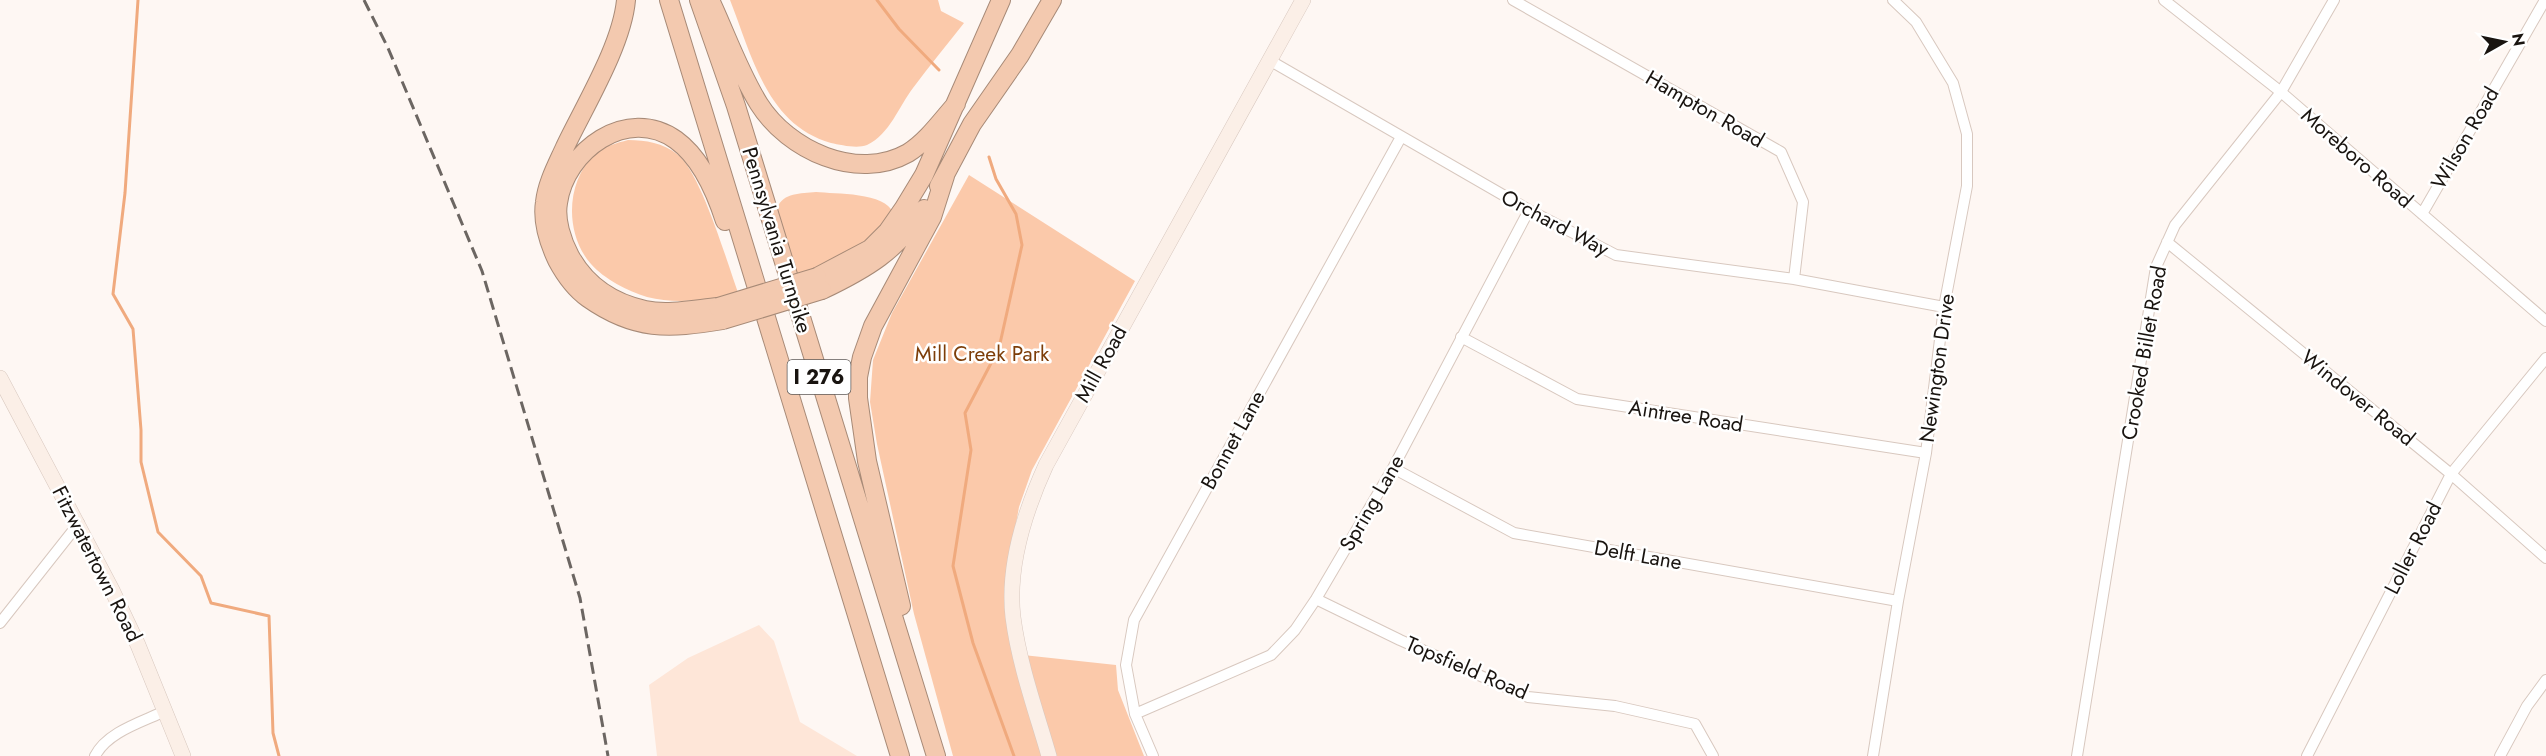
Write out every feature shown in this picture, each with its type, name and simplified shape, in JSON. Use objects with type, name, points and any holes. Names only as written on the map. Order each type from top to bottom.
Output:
[{"type":"highway","points":[[626,0],[617,39],[551,177],[544,202],[544,214],[552,250],[564,274],[576,288],[616,316],[655,327],[689,326],[721,313],[820,284],[868,266],[896,246],[911,230],[945,176],[972,124],[1020,54],[1052,0]]},
{"type":"highway","name":"Pennsylvania Turnpike","points":[[669,0],[900,756]]},
{"type":"highway","name":"Pennsylvania Turnpike","points":[[699,0],[736,106],[937,756]]},
{"type":"highway","points":[[710,0],[746,78],[768,117],[794,141],[824,156],[863,164],[895,159],[918,146],[956,104]]},
{"type":"highway","points":[[820,284],[870,249],[888,231],[924,175],[1001,0]]},
{"type":"highway","points":[[721,313],[648,311],[616,301],[602,293],[574,264],[564,243],[557,205],[562,185],[570,168],[590,145],[607,134],[638,128],[662,133],[684,147],[697,162],[720,207],[741,271],[769,329]]},
{"type":"highway","points":[[937,756],[867,462],[858,398],[862,357],[873,326],[932,217],[945,176]]},
{"type":"street","name":"Mill Road","points":[[1050,756],[1022,660],[1013,615],[1015,561],[1027,508],[1046,465],[1303,0]]},
{"type":"street","name":"Hampton Road","points":[[1513,0],[1781,152],[1803,202],[1794,279]]},
{"type":"street","name":"Newington Drive","points":[[1874,756],[1898,601],[1926,453],[1944,307],[1967,186],[1967,134],[1953,83],[1916,22],[1893,0]]},
{"type":"street","name":"Moreboro Road","points":[[2164,0],[2281,92],[2546,321]]},
{"type":"street","name":"Crooked Billet Road","points":[[2078,756],[2156,267],[2175,225],[2281,92],[2334,0]]},
{"type":"street","name":"Wilson Road","points":[[2422,214],[2545,0]]},
{"type":"street","name":"Orchard Way","points":[[1269,60],[1529,210],[1616,255],[1794,279],[1944,307]]},
{"type":"street","name":"Bonnet Lane","points":[[1153,756],[1135,714],[1126,665],[1134,620],[1401,136]]},
{"type":"street","name":"Spring Lane","points":[[1135,714],[1271,655],[1295,630],[1316,599],[1393,468],[1529,210]]},
{"type":"street","name":"Windover Road","points":[[2167,242],[2451,474],[2546,558]]},
{"type":"street","name":"Aintree Road","points":[[1461,337],[1577,399],[1926,453]]},
{"type":"street","name":"Loller Road","points":[[2307,756],[2451,474],[2546,358]]},
{"type":"street","name":"Fitzwatertown Road","points":[[0,378],[79,523],[138,645],[183,756]]},
{"type":"street","name":"Delft Lane","points":[[1393,468],[1514,533],[1898,601]]},
{"type":"street","points":[[0,623],[79,523]]},
{"type":"street","name":"Topsfield Road","points":[[1316,599],[1400,640],[1528,697],[1615,706],[1695,724],[1713,756]]},
{"type":"street","points":[[2500,756],[2527,706],[2546,680]]},
{"type":"street","points":[[95,756],[98,750],[116,734],[165,711]]},
{"type":"shaded area","points":[[759,625],[774,641],[800,722],[857,756],[657,756],[649,685],[688,658]]},
{"type":"green space","points":[[730,0],[938,0],[941,11],[964,23],[913,88],[888,127],[875,140],[859,147],[831,143],[809,134],[791,121],[765,86]]},
{"type":"green space","points":[[628,140],[660,145],[672,150],[686,164],[704,198],[739,295],[682,301],[647,297],[603,275],[582,252],[576,239],[572,209],[578,179],[595,154],[606,147]]},
{"type":"green space","name":"Mill Creek Park","points":[[969,175],[1135,281],[1032,470],[1019,507],[1008,568],[1014,654],[1116,665],[1118,690],[1144,756],[953,756],[914,614],[870,402],[873,360],[892,313]]},
{"type":"green space","points":[[816,192],[871,198],[881,201],[893,213],[873,238],[797,280],[777,208],[788,196]]},
{"type":"waterway","points":[[138,0],[125,193],[113,294],[133,329],[141,430],[141,462],[158,532],[201,576],[211,603],[269,616],[273,733],[279,756]]},
{"type":"waterway","points":[[877,0],[899,29],[939,70]]},
{"type":"waterway","points":[[989,157],[996,179],[1016,214],[1022,245],[999,348],[965,413],[971,450],[953,566],[973,643],[1014,756]]},
{"type":"railway","points":[[364,0],[388,48],[482,271],[580,598],[608,756]]}]
